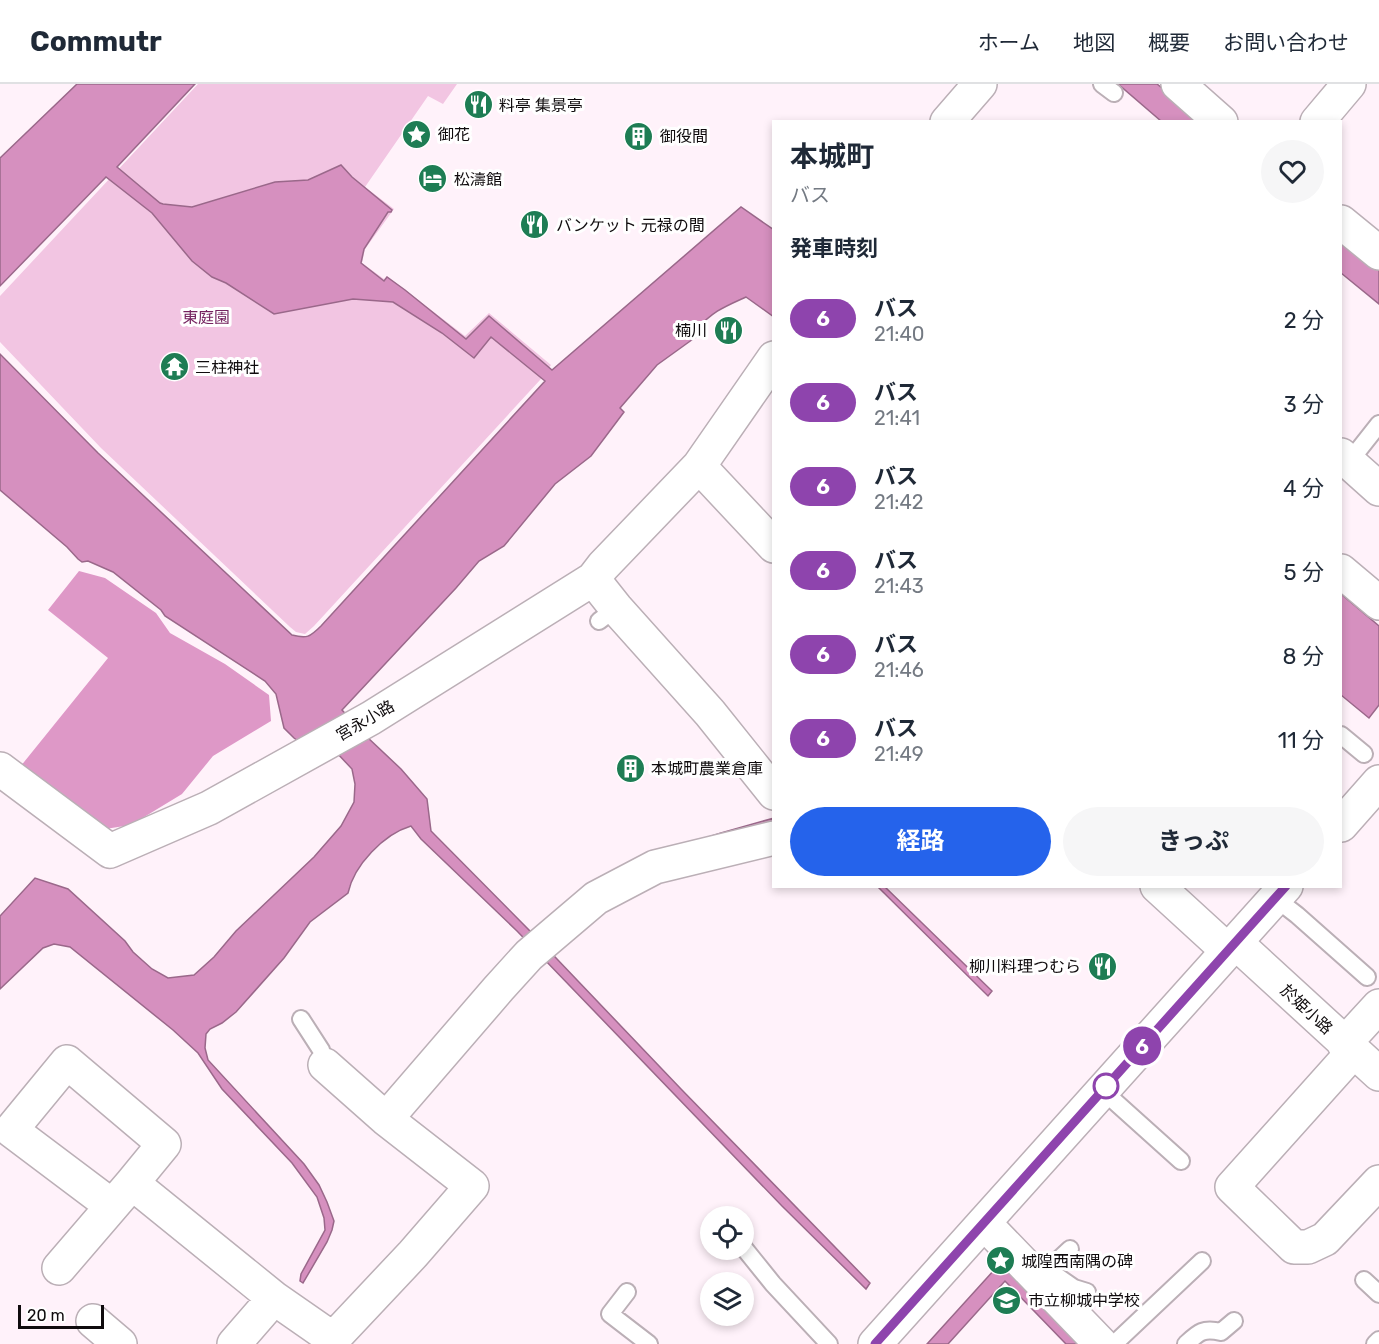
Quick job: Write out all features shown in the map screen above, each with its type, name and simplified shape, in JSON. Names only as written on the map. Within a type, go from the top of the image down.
[{"type":"street","points":[[949,120],[980,84]]},
{"type":"street","points":[[1178,84],[1219,120]]},
{"type":"street","points":[[1319,120],[1349,84]]},
{"type":"street","points":[[1342,223],[1379,253]]},
{"type":"street","name":"宮永小路","points":[[0,769],[110,851],[209,808],[371,718],[593,579],[699,466],[772,361]]},
{"type":"street","points":[[1345,459],[1379,489]]},
{"type":"street","points":[[699,466],[772,544]]},
{"type":"street","points":[[1342,571],[1379,603]]},
{"type":"street","points":[[593,579],[608,615],[710,713],[772,790]]},
{"type":"street","points":[[1342,824],[1379,782]]},
{"type":"street","points":[[386,1119],[529,955],[596,898],[655,867],[772,838]]},
{"type":"street","name":"於姫小路","points":[[1160,888],[1232,946],[1379,1074]]},
{"type":"street","points":[[875,1344],[1280,892]]},
{"type":"street","points":[[1373,992],[1349,1048],[1232,1186],[1294,1247],[1308,1247],[1325,1239],[1374,1197]]},
{"type":"street","points":[[59,1268],[122,1195],[335,1342],[472,1186],[386,1119],[325,1065]]},
{"type":"street","points":[[984,1223],[1043,1274],[1101,1344]]},
{"type":"street","points":[[234,1344],[274,1298]]},
{"type":"street","points":[[93,1321],[120,1344]]},
{"type":"lane","points":[[1345,459],[1379,424]]},
{"type":"lane","points":[[1342,736],[1364,754]]},
{"type":"lane","points":[[1280,892],[1297,915],[1373,992]]},
{"type":"lane","points":[[301,1019],[321,1050],[325,1065]]},
{"type":"lane","points":[[1102,1090],[1181,1161]]},
{"type":"lane","points":[[1070,1249],[1043,1274],[1087,1292]]},
{"type":"lane","points":[[754,1260],[773,1284],[830,1344]]},
{"type":"lane","points":[[1114,1344],[1202,1261]]},
{"type":"lane","points":[[1364,1280],[1379,1294]]},
{"type":"lane","points":[[627,1292],[610,1314],[649,1344]]},
{"type":"lane","points":[[1186,1344],[1200,1331],[1221,1332],[1234,1321]]},
{"type":"lane","points":[[1375,1344],[1379,1340]]},
{"type":"green space","name":"東庭園","points":[[198,84],[457,84],[443,104],[428,96],[365,187],[394,209],[365,249],[362,263],[384,279],[387,276],[465,336],[489,313],[551,365],[540,380],[305,634],[296,632],[290,627],[101,448],[0,342],[0,296]]},
{"type":"shaded area","points":[[77,84],[195,84],[117,167],[160,203],[192,207],[275,182],[308,180],[341,165],[392,210],[388,212],[364,249],[361,263],[384,281],[387,277],[405,290],[466,339],[489,316],[552,370],[741,207],[772,229],[772,316],[746,297],[708,318],[696,330],[700,334],[657,365],[620,408],[624,412],[591,456],[555,484],[504,546],[479,561],[342,710],[401,769],[427,799],[431,831],[532,933],[665,851],[772,819],[772,825],[536,937],[870,1283],[866,1289],[782,1206],[517,931],[421,839],[411,826],[391,836],[372,852],[351,882],[348,893],[310,922],[284,958],[236,1012],[206,1034],[205,1048],[208,1060],[304,1164],[319,1185],[327,1202],[334,1221],[332,1230],[303,1283],[300,1281],[301,1274],[325,1230],[324,1218],[317,1197],[292,1163],[222,1089],[198,1053],[70,947],[54,944],[43,948],[0,989],[0,916],[35,878],[68,889],[152,969],[168,978],[194,975],[214,957],[236,931],[314,857],[341,826],[354,802],[355,784],[352,769],[320,735],[304,745],[284,728],[276,694],[265,681],[165,616],[161,610],[113,572],[88,561],[82,562],[0,490],[0,354],[98,453],[292,635],[301,637],[311,635],[321,626],[545,381],[491,337],[474,358],[442,333],[393,302],[353,299],[274,314],[226,283],[212,277],[192,261],[152,213],[106,177],[0,286],[0,158]]},
{"type":"shaded area","points":[[1118,84],[1157,84],[1201,120],[1160,120]]},
{"type":"shaded area","points":[[1342,238],[1379,268],[1379,304],[1342,274]]},
{"type":"shaded area","points":[[79,571],[105,578],[156,613],[170,633],[225,664],[269,695],[271,721],[213,756],[182,794],[131,825],[105,829],[20,767],[108,658],[48,610]]},
{"type":"shaded area","points":[[1342,595],[1379,626],[1379,705],[1369,718],[1342,696]]},
{"type":"shaded area","points":[[879,888],[886,888],[992,991],[988,996]]},
{"type":"shaded area","points":[[1005,1258],[1089,1344],[1066,1344],[1005,1281],[948,1344],[927,1344]]},
{"type":"bus line","name":"6","points":[[875,1344],[1284,888]]},
{"type":"place","name":"料亭 集景亭","points":[[478,105]]},
{"type":"place","name":"御花","points":[[417,134]]},
{"type":"place","name":"御役間","points":[[639,136]]},
{"type":"place","name":"松濤館","points":[[433,179]]},
{"type":"place","name":"バンケット 元禄の間","points":[[535,225]]},
{"type":"place","name":"楠川","points":[[728,330]]},
{"type":"place","name":"三柱神社","points":[[174,367]]},
{"type":"place","name":"本城町農業倉庫","points":[[630,768]]},
{"type":"place","name":"柳川料理つむら","points":[[1102,966]]},
{"type":"place","name":"城隍西南隅の碑","points":[[1000,1261]]},
{"type":"place","name":"市立柳城中学校","points":[[1007,1300]]}]
